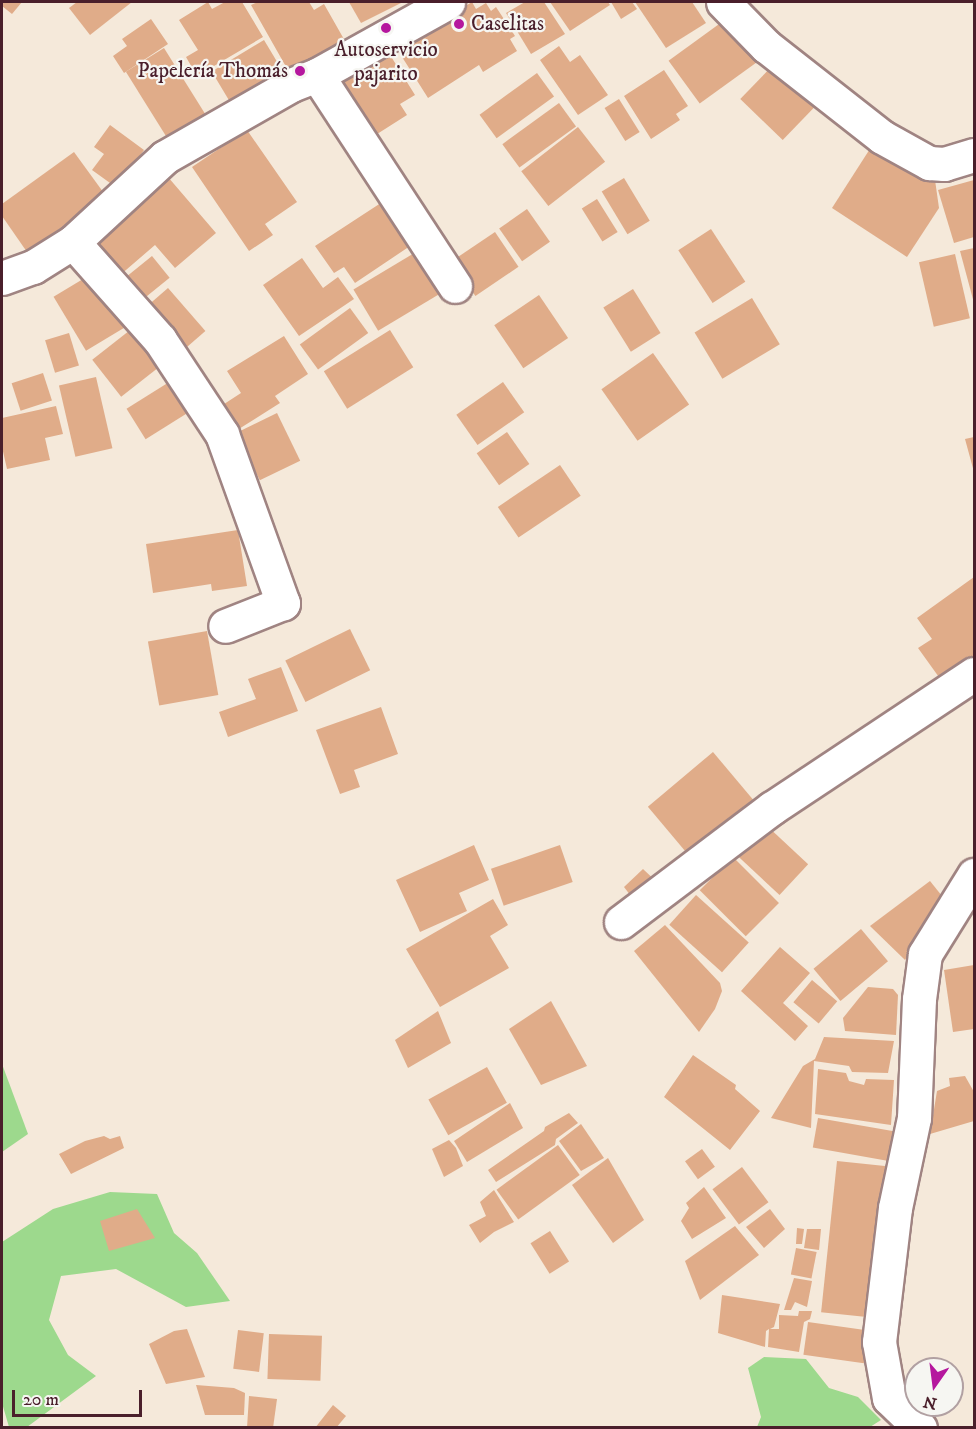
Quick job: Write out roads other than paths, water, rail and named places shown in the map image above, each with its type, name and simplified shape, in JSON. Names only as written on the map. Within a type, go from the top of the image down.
[{"type":"street","points":[[2,278],[33,267],[73,242],[165,157],[291,85],[317,75],[448,2]]},
{"type":"street","points":[[723,2],[766,46],[882,137],[929,163],[944,164],[975,155]]},
{"type":"street","points":[[317,75],[455,286]]},
{"type":"street","points":[[73,242],[160,340],[222,434],[283,603],[225,627]]},
{"type":"street","points":[[621,922],[772,808],[975,674]]},
{"type":"street","points":[[920,1428],[889,1398],[879,1342],[895,1208],[914,1118],[919,999],[925,954],[975,875]]},
{"type":"place","name":"Caselitas","points":[[459,24]]},
{"type":"place","name":"Autoservicio pajarito","points":[[386,28]]},
{"type":"place","name":"Papelería Thomás","points":[[300,71]]}]
